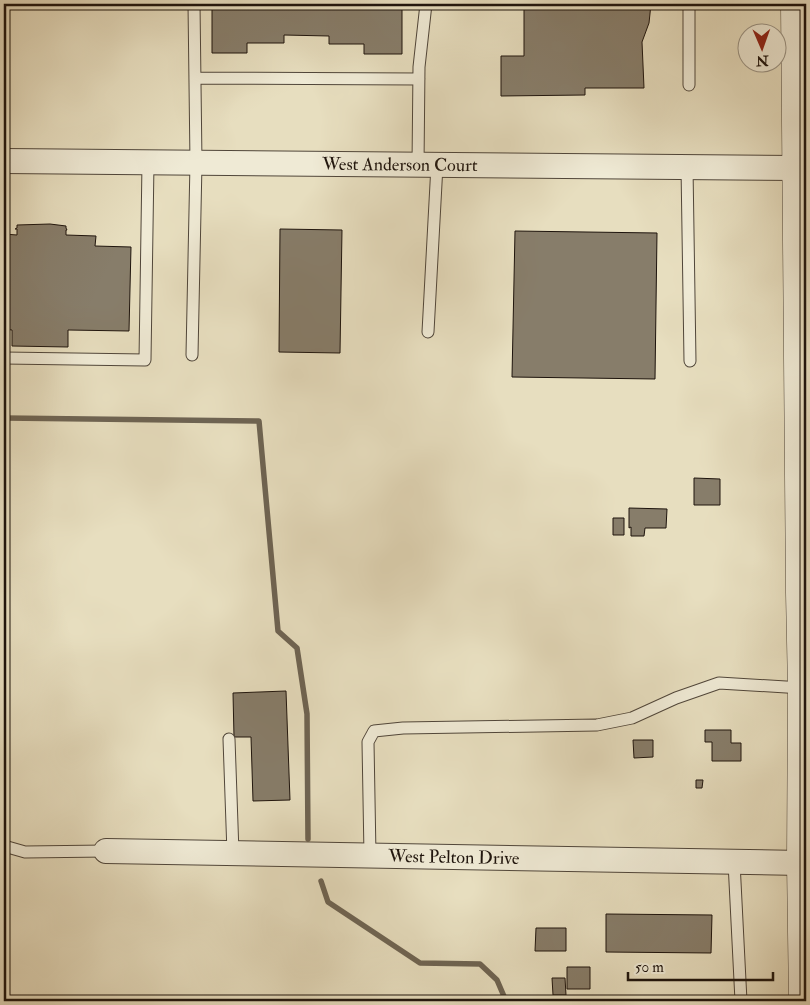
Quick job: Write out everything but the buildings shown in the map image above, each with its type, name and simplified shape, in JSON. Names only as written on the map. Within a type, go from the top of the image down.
[{"type":"street","points":[[795,4],[797,168],[802,199],[803,542],[801,863],[804,995]]},
{"type":"street","name":"West Anderson Court","points":[[4,161],[797,168]]},
{"type":"street","name":"West Pelton Drive","points":[[106,851],[801,863]]},
{"type":"lane","points":[[192,355],[196,163],[194,4]]},
{"type":"lane","points":[[426,4],[419,79],[428,165],[428,332]]},
{"type":"lane","points":[[689,4],[690,85]]},
{"type":"lane","points":[[195,78],[419,79]]},
{"type":"lane","points":[[4,358],[145,360],[148,163]]},
{"type":"lane","points":[[687,167],[690,361]]},
{"type":"lane","points":[[370,855],[368,742],[374,731],[404,728],[597,725],[632,718],[676,698],[719,683],[802,688]]},
{"type":"lane","points":[[229,739],[232,853]]},
{"type":"lane","points":[[4,846],[25,852],[106,851]]},
{"type":"lane","points":[[734,862],[740,1001]]},
{"type":"waterway","points":[[4,418],[259,421],[278,631],[297,648],[307,714],[308,839]]},
{"type":"waterway","points":[[321,881],[328,902],[420,963],[480,964],[497,980],[506,1001]]}]
